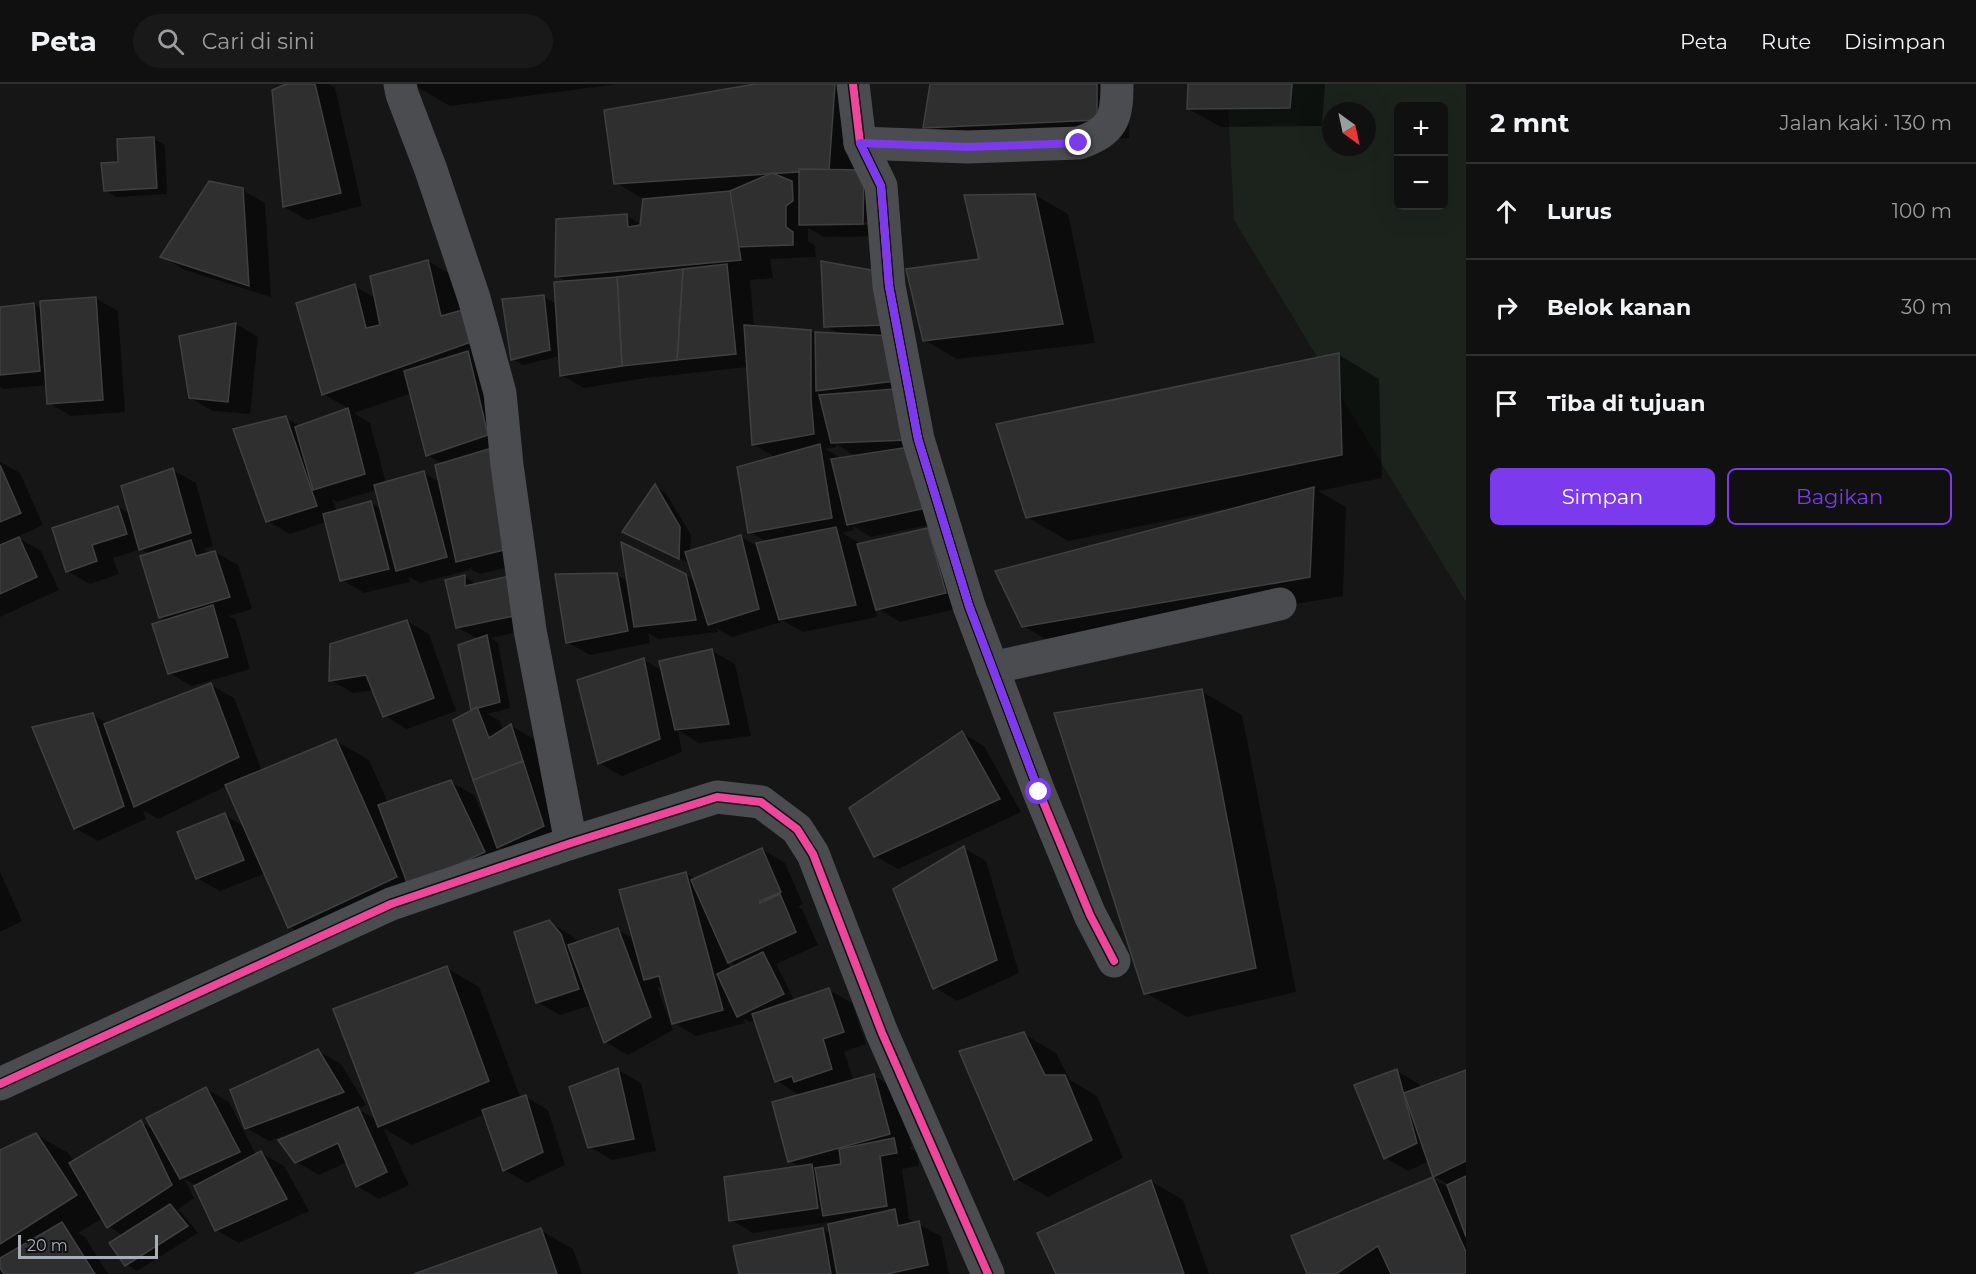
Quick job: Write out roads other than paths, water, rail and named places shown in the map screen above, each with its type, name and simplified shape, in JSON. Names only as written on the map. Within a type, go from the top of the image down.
[{"type":"street","points":[[400,84],[474,298],[500,393],[507,465],[530,630],[571,843]]},
{"type":"street","points":[[853,84],[860,143],[881,186],[889,286],[918,439],[969,606],[992,668],[1090,915],[1114,961]]},
{"type":"street","points":[[860,143],[967,147],[1079,143],[1094,137],[1112,122],[1117,108],[1117,84]]},
{"type":"street","points":[[992,668],[1280,604]]},
{"type":"street","points":[[0,1084],[391,904],[571,843],[717,797],[761,802],[797,829],[813,854],[882,1033],[988,1274]]}]
